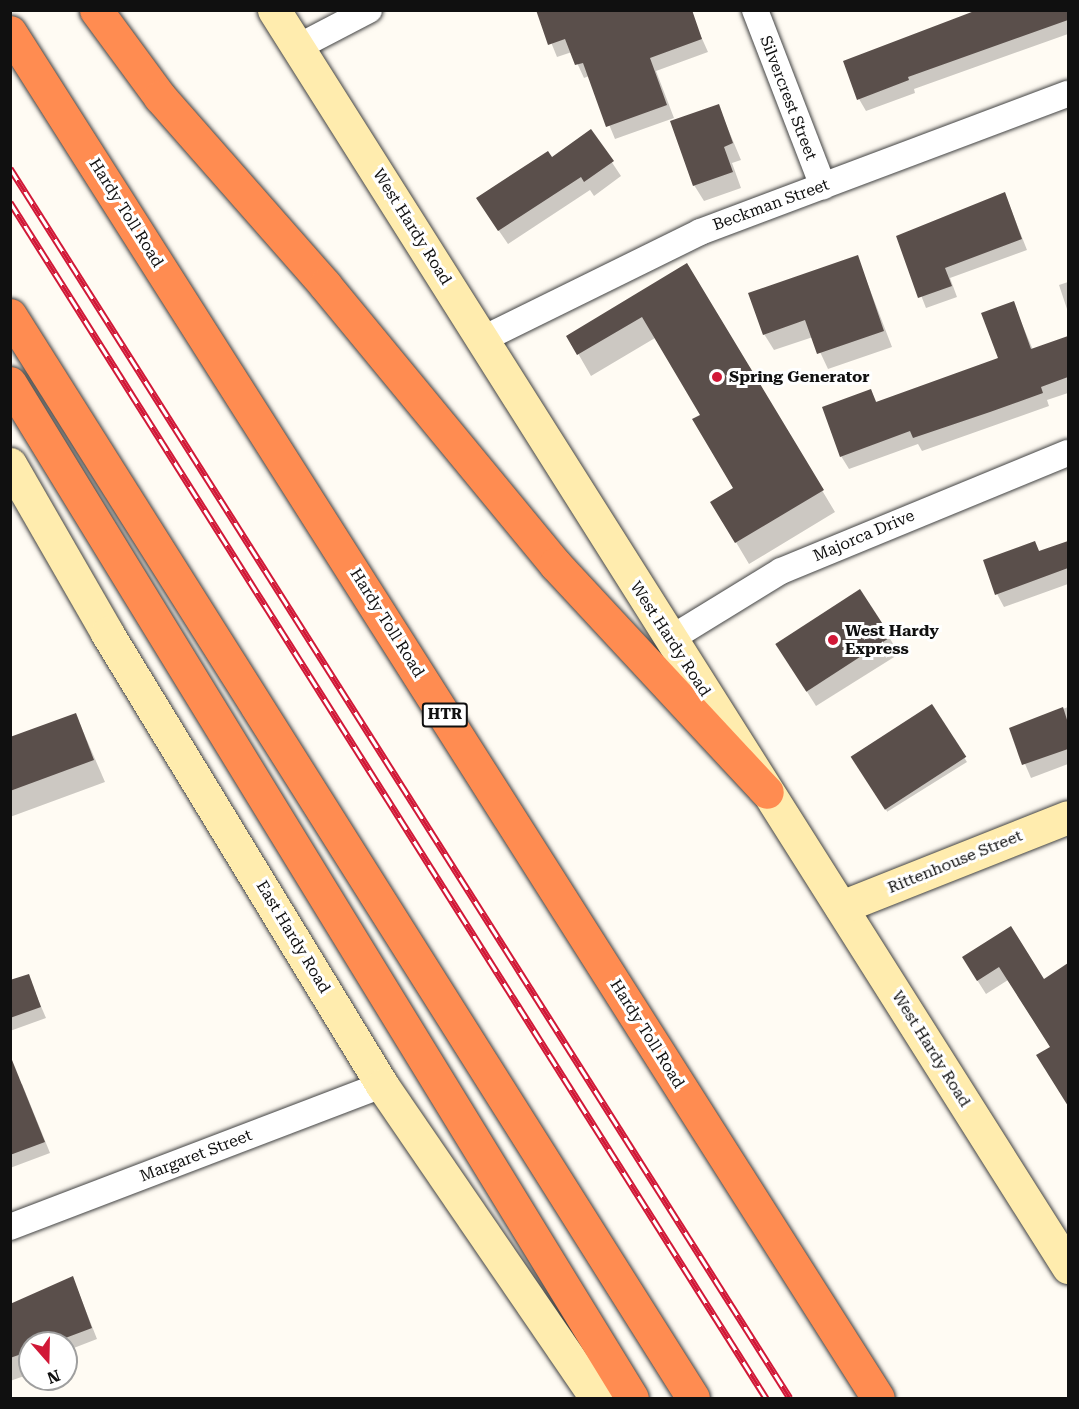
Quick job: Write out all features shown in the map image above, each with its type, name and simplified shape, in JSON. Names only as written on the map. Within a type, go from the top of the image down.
[{"type":"highway","points":[[96,10],[160,97],[325,285],[555,564],[767,792]]},
{"type":"highway","name":"Hardy Toll Road","points":[[10,32],[878,1398]]},
{"type":"highway","points":[[10,315],[693,1398]]},
{"type":"highway","points":[[10,383],[632,1398]]},
{"type":"main road","name":"West Hardy Road","points":[[274,10],[767,792],[841,907],[1060,1233],[1068,1267]]},
{"type":"main road","name":"East Hardy Road","points":[[10,464],[107,633],[382,1085],[596,1398]]},
{"type":"main road","name":"Rittenhouse Street","points":[[841,907],[1068,817]]},
{"type":"street","points":[[298,47],[369,10]]},
{"type":"street","name":"Silvercrest Street","points":[[755,10],[823,186]]},
{"type":"street","name":"Beckman Street","points":[[483,339],[641,258],[823,186],[1068,94]]},
{"type":"street","name":"Majorca Drive","points":[[670,639],[781,571],[1068,453]]},
{"type":"street","name":"Margaret Street","points":[[10,1227],[382,1085]]},
{"type":"building","points":[[536,10],[692,10],[702,39],[650,58],[667,105],[606,127],[583,63],[575,65],[565,39],[548,45]]},
{"type":"building","points":[[977,10],[1068,10],[1068,20],[908,77],[909,80],[857,100],[843,61]]},
{"type":"building","points":[[719,104],[733,143],[724,147],[733,172],[693,186],[670,121]]},
{"type":"building","points":[[591,129],[614,161],[584,182],[581,177],[498,231],[476,198],[548,151],[552,157]]},
{"type":"building","points":[[1005,192],[1022,239],[945,268],[952,286],[918,298],[896,236]]},
{"type":"building","points":[[858,255],[884,331],[817,354],[805,320],[763,335],[748,293]]},
{"type":"building","name":"Spring Generator","points":[[687,263],[824,490],[735,543],[710,502],[733,488],[692,419],[700,415],[642,317],[577,355],[566,336]]},
{"type":"building","points":[[1014,301],[1031,349],[1068,336],[1068,377],[1041,387],[1043,393],[990,412],[913,438],[910,431],[840,457],[822,407],[871,389],[876,402],[998,358],[981,313]]},
{"type":"building","points":[[1035,541],[1039,551],[1068,541],[1068,568],[995,595],[983,560]]},
{"type":"building","name":"West Hardy Express","points":[[860,589],[891,637],[806,692],[775,644]]},
{"type":"building","points":[[932,704],[966,757],[885,810],[851,757]]},
{"type":"building","points":[[1063,707],[1068,723],[1068,749],[1022,765],[1009,728]]},
{"type":"building","points":[[76,713],[94,760],[10,791],[10,737]]},
{"type":"building","points":[[1011,926],[1044,979],[1068,963],[1068,1106],[1036,1055],[1050,1047],[999,967],[977,981],[962,957]]},
{"type":"building","points":[[29,974],[41,1007],[10,1018],[10,980]]},
{"type":"building","points":[[10,1055],[45,1142],[10,1155]]},
{"type":"building","points":[[73,1276],[92,1328],[78,1333],[78,1331],[18,1331],[18,1355],[10,1358],[10,1304]]},
{"type":"railway","points":[[10,168],[790,1398]]},
{"type":"railway","points":[[10,202],[766,1398]]},
{"type":"place","name":"Spring Generator","points":[[717,377]]},
{"type":"place","name":"West Hardy Express","points":[[833,640]]}]
